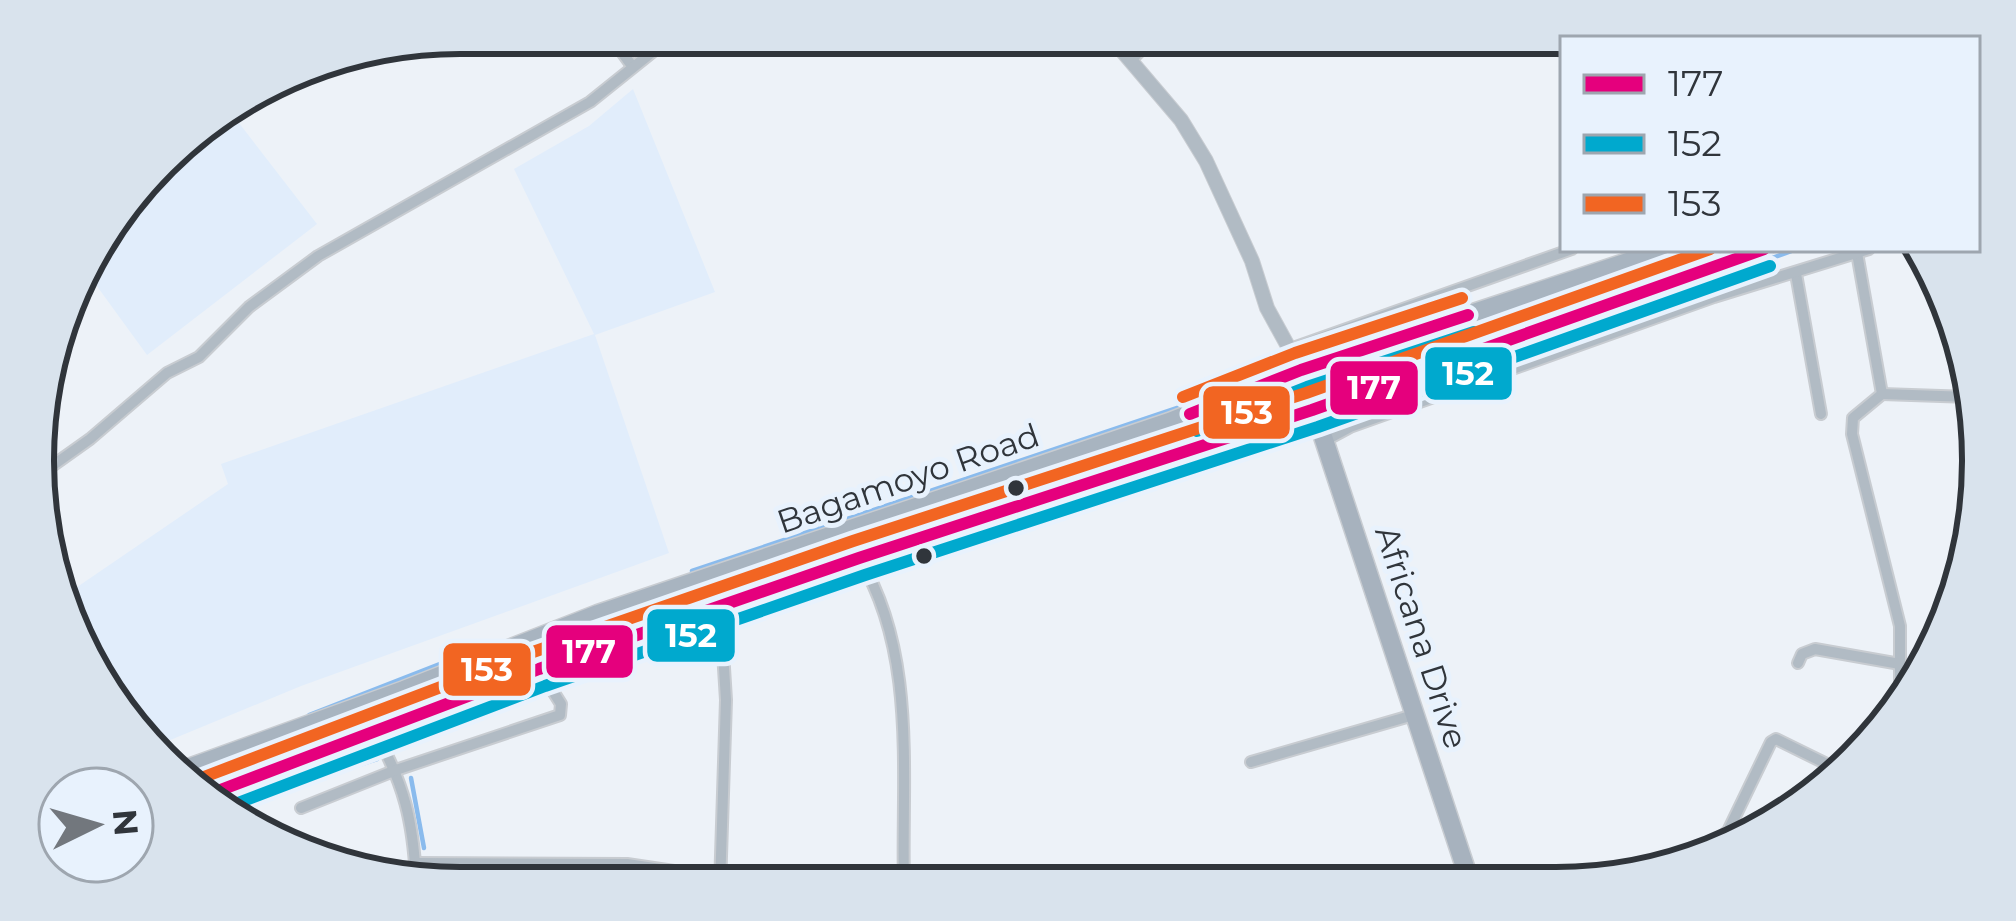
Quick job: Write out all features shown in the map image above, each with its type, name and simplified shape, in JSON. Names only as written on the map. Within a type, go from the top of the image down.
[{"type":"highway","name":"Bagamoyo Road","points":[[193,765],[598,614],[1169,422],[1301,370],[1658,252]]},
{"type":"highway","name":"Bagamoyo Road","points":[[222,789],[538,669],[1312,410],[1756,252]]},
{"type":"main road","name":"Africana Drive","points":[[1301,370],[1465,867]]},
{"type":"street","points":[[1126,54],[1181,120],[1206,161],[1287,350],[1295,355],[1301,370]]},
{"type":"street","points":[[1131,60],[1137,54]]},
{"type":"street","points":[[624,55],[632,66]]},
{"type":"street","points":[[54,464],[167,374],[199,357],[249,307],[318,256],[590,102],[647,55]]},
{"type":"street","points":[[1287,350],[1564,252]]},
{"type":"street","points":[[1324,441],[1350,427],[1714,297],[1860,252]]},
{"type":"street","points":[[1863,252],[1882,394]]},
{"type":"street","points":[[1796,274],[1821,413]]},
{"type":"street","points":[[1900,674],[1900,626],[1852,434],[1853,418],[1882,394],[1957,397]]},
{"type":"street","points":[[859,558],[880,598],[900,676],[904,867]]},
{"type":"street","points":[[1798,663],[1802,654],[1815,649],[1900,664]]},
{"type":"street","points":[[721,867],[723,652]]},
{"type":"street","points":[[301,808],[396,770],[560,715],[561,704],[538,669]]},
{"type":"street","points":[[1251,762],[1417,714]]},
{"type":"street","points":[[376,733],[396,770],[412,824],[416,862],[643,867]]},
{"type":"street","points":[[1729,827],[1776,739],[1825,763]]},
{"type":"shaded area","points":[[633,89],[715,292],[595,335],[669,553],[301,686],[167,741],[108,664],[76,588],[228,484],[221,464],[594,334],[514,169],[589,126]]},
{"type":"shaded area","points":[[238,121],[317,224],[147,355],[95,284],[138,213],[173,173]]},
{"type":"waterway","points":[[1630,310],[1789,252]]},
{"type":"waterway","points":[[1462,368],[1618,314]]},
{"type":"waterway","points":[[692,571],[1201,400]]},
{"type":"waterway","points":[[399,748],[748,617],[847,585]]},
{"type":"waterway","points":[[309,715],[455,658]]},
{"type":"waterway","points":[[243,803],[377,759]]},
{"type":"waterway","points":[[411,778],[424,848]]},
{"type":"transit line","name":"153","points":[[205,776],[533,652],[1306,393],[1702,252]]},
{"type":"transit line","name":"177","points":[[222,789],[539,669],[1312,410],[1756,252]]},
{"type":"transit line","name":"152","points":[[241,802],[545,686],[1318,427],[1770,266]]},
{"type":"transit line","name":"153","points":[[1183,397],[1295,353],[1462,298]]},
{"type":"transit line","name":"177","points":[[1190,414],[1301,370],[1468,315]]},
{"type":"transit line","name":"152","points":[[1197,431],[1307,387],[1474,332]]}]
